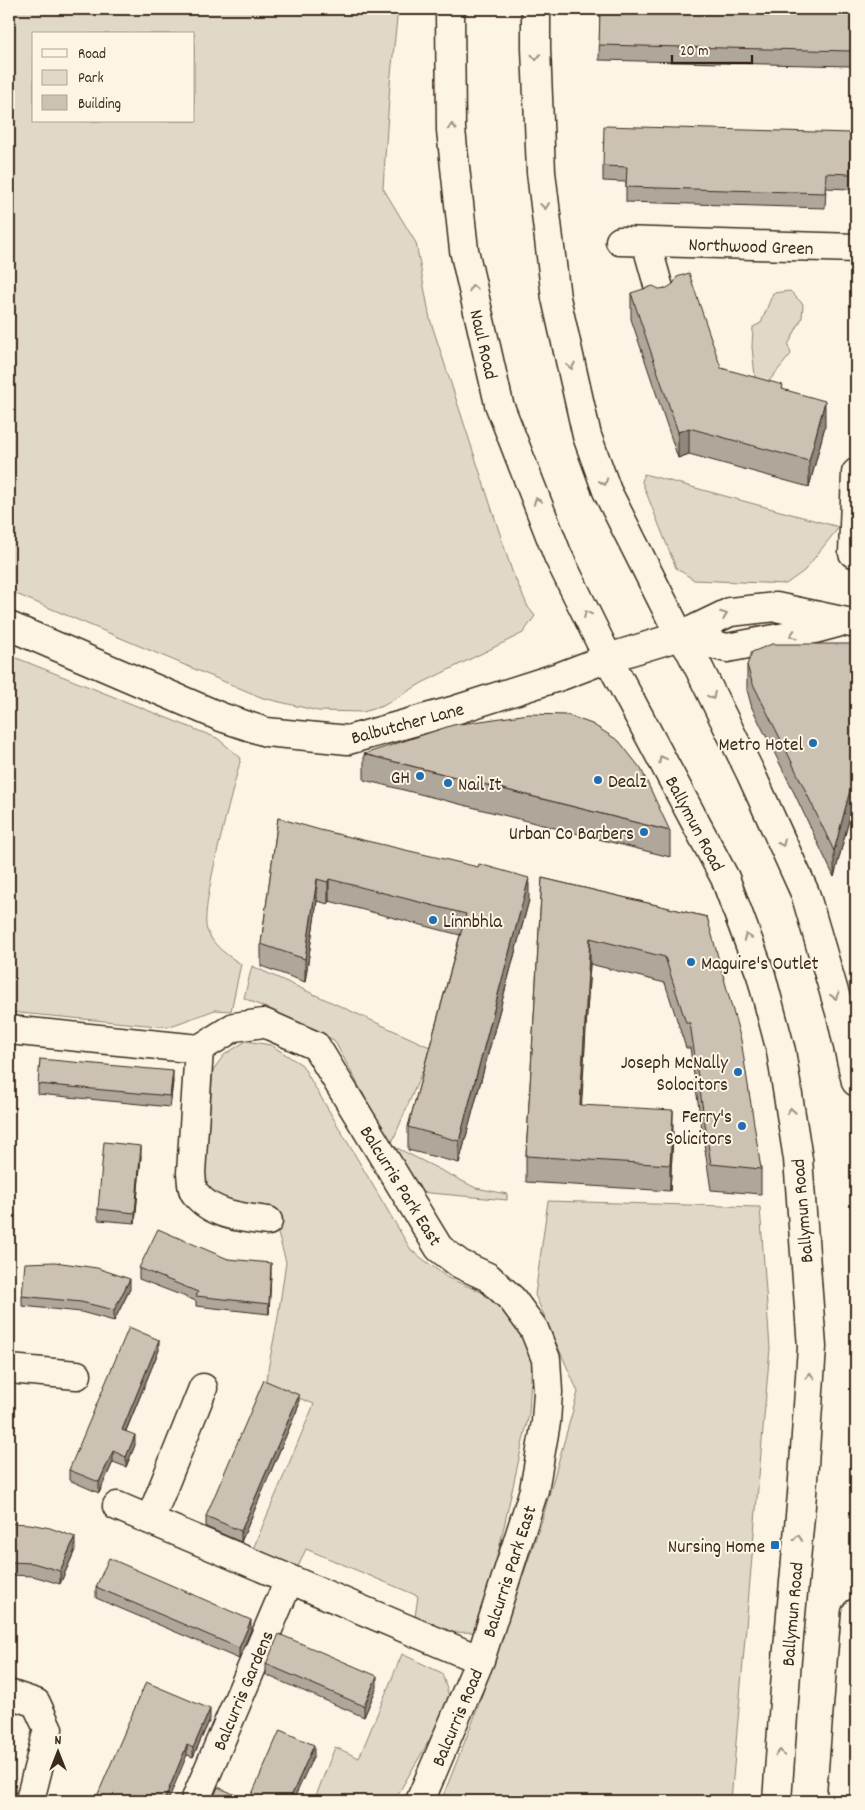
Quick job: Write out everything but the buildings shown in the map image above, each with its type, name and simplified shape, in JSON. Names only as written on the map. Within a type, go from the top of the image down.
[{"type":"main road","name":"Naul Road","points":[[450,9],[451,130],[464,250],[500,404],[558,556],[608,658]]},
{"type":"main road","points":[[536,9],[541,172],[556,298],[587,436],[607,491],[680,636],[691,652],[751,774],[805,893],[842,1019],[856,1082]]},
{"type":"main road","name":"Northwood Green","points":[[662,299],[633,242],[856,248]]},
{"type":"main road","points":[[853,553],[856,473]]},
{"type":"main road","points":[[680,636],[727,648],[848,623]]},
{"type":"main road","name":"Balbutcher Lane","points":[[9,626],[221,717],[266,732],[348,740],[452,712],[561,676],[608,658],[680,636]]},
{"type":"main road","name":"Ballymun Road","points":[[608,658],[725,878],[761,975],[781,1051],[798,1159],[812,1347],[777,1801]]},
{"type":"main road","name":"Balcurris Park East","points":[[199,1049],[234,1028],[264,1022],[316,1046],[439,1248],[460,1264],[488,1277],[512,1299],[534,1329],[546,1359],[548,1392],[546,1422],[534,1490],[480,1660]]},
{"type":"main road","points":[[9,1030],[199,1049],[191,1173],[193,1192],[206,1204],[233,1216],[268,1222]]},
{"type":"main road","points":[[9,1370],[77,1375]]},
{"type":"main road","points":[[150,1520],[204,1388]]},
{"type":"main road","points":[[117,1506],[480,1660]]},
{"type":"main road","name":"Balcurris Gardens","points":[[195,1801],[289,1580]]},
{"type":"main road","points":[[841,1801],[856,1613]]},
{"type":"main road","name":"Balcurris Road","points":[[420,1801],[480,1660]]},
{"type":"main road","points":[[9,1694],[36,1703],[48,1729],[32,1796]]},
{"type":"green space","points":[[9,9],[398,9],[390,84],[383,188],[416,243],[430,319],[512,571],[528,607],[535,616],[523,633],[422,683],[383,706],[363,712],[318,711],[263,698],[9,591]]},
{"type":"green space","points":[[790,291],[803,304],[802,318],[788,345],[791,354],[769,381],[760,383],[755,377],[752,347],[753,327],[761,323],[773,293]]},
{"type":"green space","points":[[644,474],[839,527],[804,571],[786,584],[694,580],[676,568],[642,482]]},
{"type":"green space","points":[[9,655],[217,738],[241,758],[212,874],[206,918],[207,930],[213,941],[226,954],[241,964],[231,1011],[215,1010],[168,1027],[9,1012]]},
{"type":"green space","points":[[252,966],[432,1048],[391,1145],[334,1040],[244,998]]},
{"type":"green space","points":[[246,1041],[271,1045],[302,1065],[411,1250],[448,1278],[501,1300],[532,1357],[529,1414],[483,1621],[473,1632],[449,1632],[427,1626],[415,1617],[418,1596],[306,1549],[294,1576],[250,1556],[314,1404],[265,1385],[286,1262],[275,1223],[210,1197],[204,1181],[213,1070],[224,1055]]},
{"type":"green space","points":[[391,1145],[476,1188],[507,1194],[507,1200],[419,1192]]},
{"type":"green space","points":[[548,1201],[760,1207],[770,1348],[731,1801],[441,1801],[473,1721],[542,1520],[578,1392],[535,1295]]},
{"type":"green space","points":[[402,1654],[442,1673],[451,1703],[394,1801],[314,1801],[335,1747],[359,1758]]},
{"type":"place","name":"Metro Hotel","points":[[813,743]]},
{"type":"place","name":"GH","points":[[420,776]]},
{"type":"place","name":"Dealz","points":[[598,780]]},
{"type":"place","name":"Nail It","points":[[448,783]]},
{"type":"place","name":"Urban Co Barbers","points":[[644,832]]},
{"type":"place","name":"Linnbhla","points":[[433,920]]},
{"type":"place","name":"Maguire's Outlet","points":[[691,962]]},
{"type":"place","name":"Joseph McNally Solocitors","points":[[738,1072]]},
{"type":"place","name":"Ferry's Solicitors","points":[[742,1126]]},
{"type":"place","name":"Nursing Home","points":[[775,1545]]}]
